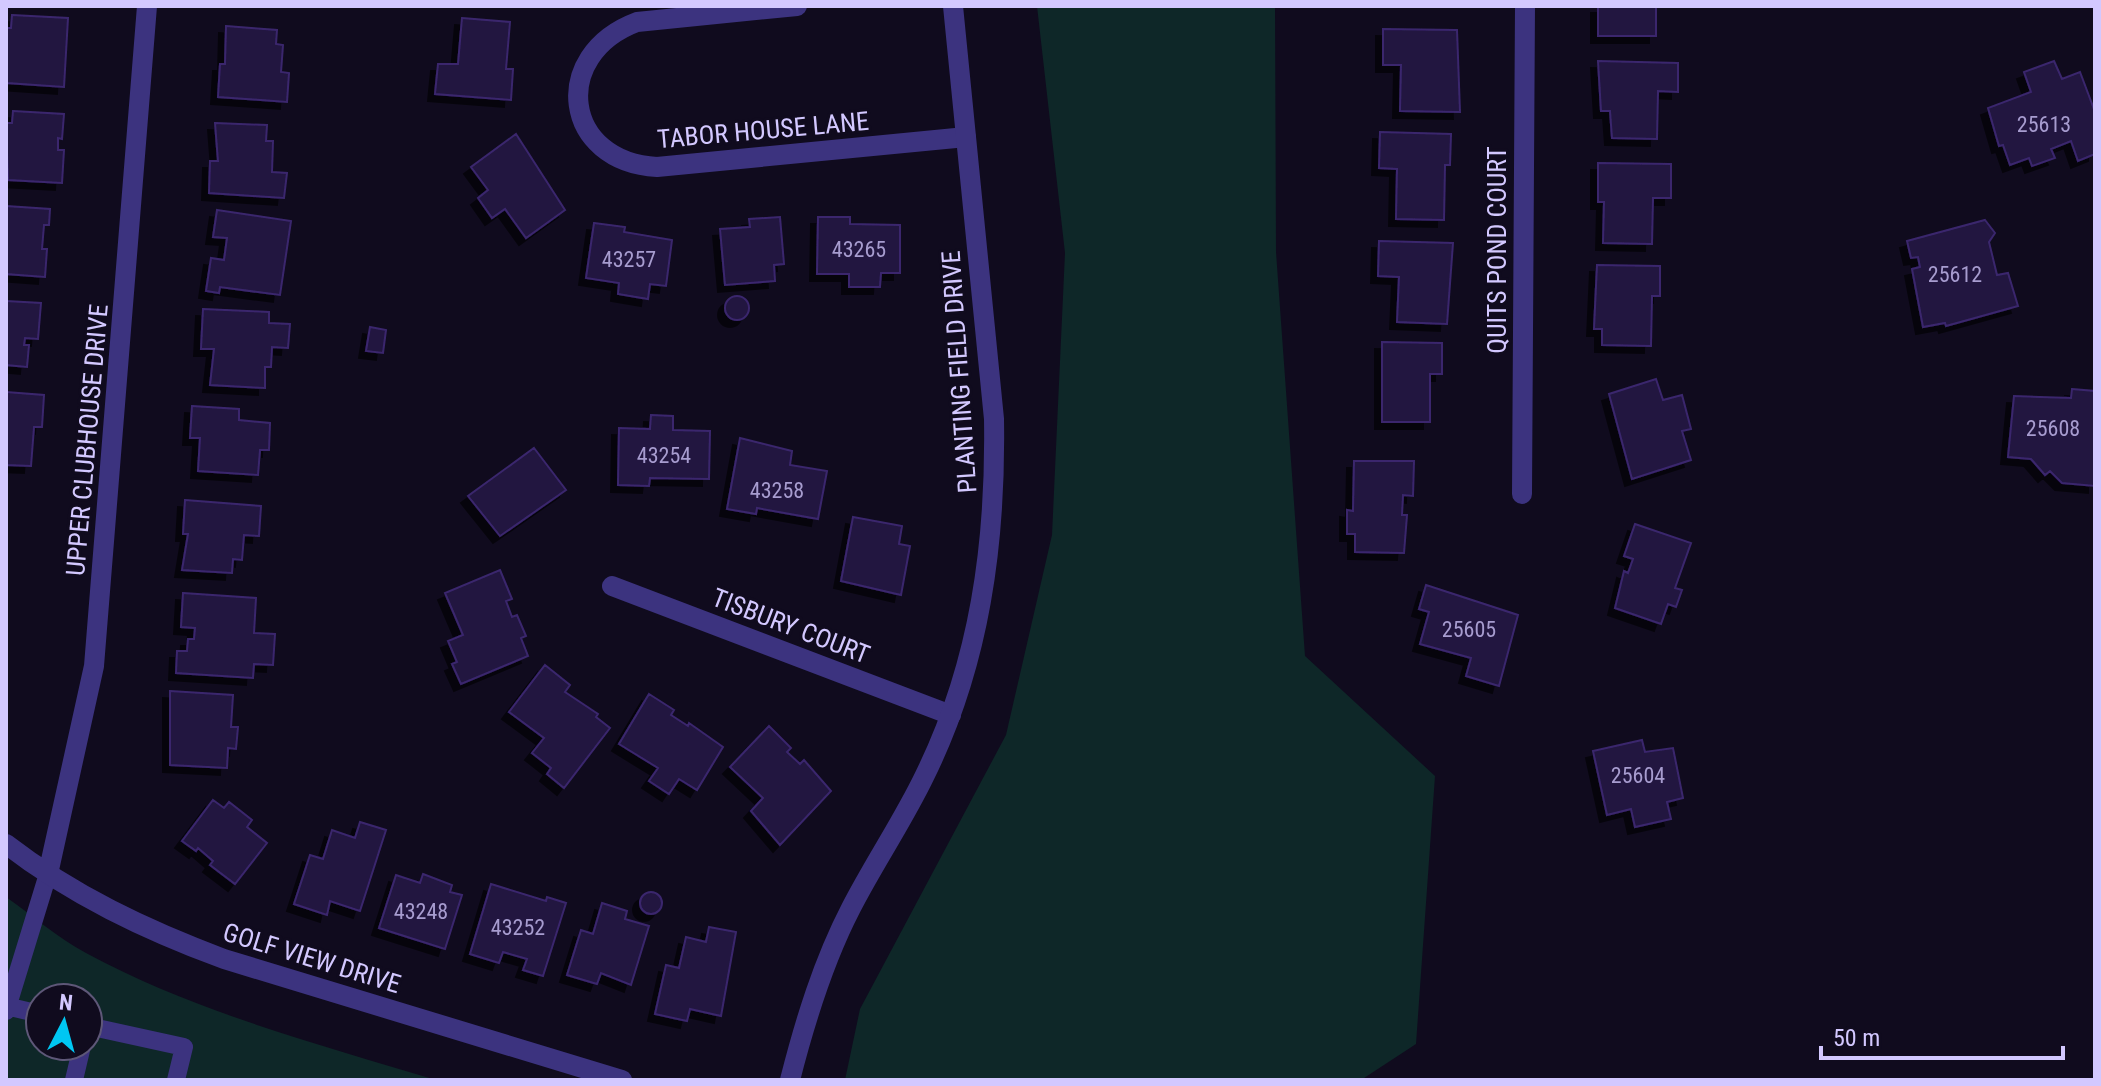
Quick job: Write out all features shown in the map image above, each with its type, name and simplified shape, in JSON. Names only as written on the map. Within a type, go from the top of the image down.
[{"type":"street","name":"UPPER CLUBHOUSE DRIVE","points":[[48,874],[94,666],[147,6]]},
{"type":"street","name":"TABOR HOUSE LANE","points":[[797,6],[637,22],[616,30],[592,52],[579,82],[579,104],[585,125],[597,143],[614,158],[635,166],[657,167],[966,137]]},
{"type":"street","name":"PLANTING FIELD DRIVE","points":[[790,1080],[824,969],[850,909],[926,774],[951,715],[979,617],[990,552],[995,486],[994,419],[953,6]]},
{"type":"street","name":"QUITS POND COURT","points":[[1522,494],[1525,6]]},
{"type":"street","name":"TISBURY COURT","points":[[612,586],[951,715]]},
{"type":"street","name":"GOLF VIEW DRIVE","points":[[6,844],[89,900],[165,937],[224,959],[622,1080]]},
{"type":"lane","points":[[6,1008],[48,874]]},
{"type":"lane","points":[[104,1030],[184,1047],[176,1080]]},
{"type":"green space","points":[[1037,6],[1275,6],[1276,252],[1305,656],[1435,776],[1416,1044],[1361,1080],[845,1080],[860,1009],[1006,735],[1052,535],[1065,253]]},
{"type":"green space","points":[[6,897],[76,947],[170,993],[302,1040],[436,1080],[6,1080]]},
{"type":"building","points":[[1598,6],[1656,6],[1656,36],[1598,36]]},
{"type":"building","points":[[12,15],[68,18],[64,87],[7,83],[6,28],[11,28]]},
{"type":"building","points":[[462,18],[510,22],[506,69],[513,69],[511,100],[435,94],[438,64],[458,64]]},
{"type":"building","points":[[226,26],[277,30],[276,44],[283,45],[281,72],[289,73],[287,102],[218,97],[220,64],[225,64]]},
{"type":"building","points":[[1383,29],[1457,30],[1460,112],[1400,111],[1401,65],[1383,65]]},
{"type":"building","points":[[1598,61],[1678,63],[1678,92],[1658,91],[1657,139],[1612,138],[1610,111],[1601,111]]},
{"type":"building","points":[[2054,61],[2062,79],[2080,72],[2095,112],[2095,154],[2078,161],[2071,141],[2051,149],[2055,158],[2032,166],[2029,158],[2010,165],[2003,145],[1999,146],[1988,108],[2031,92],[2024,72]]},
{"type":"building","points":[[13,111],[64,114],[62,139],[58,138],[58,150],[64,150],[62,183],[8,180],[6,123],[12,123]]},
{"type":"building","points":[[215,123],[267,125],[266,141],[273,141],[272,172],[287,173],[284,198],[209,193],[210,161],[218,161]]},
{"type":"building","points":[[1380,132],[1451,134],[1450,165],[1445,165],[1444,220],[1396,219],[1397,169],[1379,168]]},
{"type":"building","points":[[516,134],[565,210],[526,238],[505,209],[492,218],[478,198],[488,190],[471,167]]},
{"type":"building","points":[[1598,163],[1671,164],[1671,198],[1653,198],[1652,244],[1603,243],[1604,202],[1598,202]]},
{"type":"building","points":[[6,206],[50,209],[49,225],[44,225],[42,249],[47,249],[45,277],[6,274]]},
{"type":"building","points":[[217,210],[291,221],[280,295],[220,287],[219,293],[206,291],[211,258],[224,260],[227,238],[213,237]]},
{"type":"building","points":[[780,217],[784,264],[774,265],[775,281],[725,285],[720,229],[750,227],[749,219]]},
{"type":"building","points":[[818,217],[850,217],[850,224],[900,225],[900,273],[881,273],[880,287],[849,287],[849,274],[817,274]]},
{"type":"building","points":[[1985,220],[1995,233],[1989,242],[1997,275],[2008,273],[2018,306],[1946,326],[1945,323],[1923,327],[1912,269],[1920,267],[1918,257],[1911,258],[1907,241]]},
{"type":"building","points":[[594,223],[625,227],[624,232],[672,240],[666,286],[650,284],[648,299],[618,294],[619,283],[586,278]]},
{"type":"building","points":[[1379,241],[1453,243],[1447,324],[1397,322],[1399,277],[1378,276]]},
{"type":"building","points":[[1597,265],[1660,266],[1660,296],[1652,296],[1651,346],[1602,345],[1602,329],[1594,329]]},
{"type":"building","points":[[737,296],[748,303],[749,308],[742,319],[737,320],[726,313],[725,308],[732,297]]},
{"type":"building","points":[[6,301],[41,303],[38,339],[25,338],[24,345],[29,345],[27,367],[6,365]]},
{"type":"building","points":[[203,309],[269,312],[269,323],[290,324],[288,348],[272,347],[271,367],[265,367],[265,388],[210,385],[214,349],[201,349]]},
{"type":"building","points":[[370,327],[386,330],[383,353],[366,351]]},
{"type":"building","points":[[1382,342],[1442,343],[1442,374],[1430,374],[1430,422],[1382,422]]},
{"type":"building","points":[[1656,379],[1663,400],[1682,395],[1691,429],[1682,431],[1691,460],[1632,479],[1609,394]]},
{"type":"building","points":[[2072,389],[2095,391],[2095,486],[2062,483],[2050,471],[2045,475],[2031,459],[2008,457],[2014,396],[2071,398]]},
{"type":"building","points":[[6,392],[44,395],[42,427],[34,427],[31,466],[6,465]]},
{"type":"building","points":[[192,406],[239,409],[239,420],[270,423],[269,450],[260,450],[258,475],[198,471],[200,438],[190,438]]},
{"type":"building","points":[[651,415],[673,416],[673,430],[710,431],[709,479],[650,478],[649,486],[618,485],[619,428],[650,429]]},
{"type":"building","points":[[740,438],[792,451],[790,465],[827,471],[818,519],[757,508],[756,514],[727,509]]},
{"type":"building","points":[[534,448],[566,490],[500,536],[468,496]]},
{"type":"building","points":[[1354,461],[1414,461],[1413,496],[1403,495],[1402,515],[1407,515],[1404,553],[1355,552],[1355,534],[1347,534],[1347,510],[1353,511]]},
{"type":"building","points":[[185,500],[261,506],[259,536],[244,535],[242,560],[233,559],[232,573],[182,570],[188,534],[183,534]]},
{"type":"building","points":[[853,517],[902,526],[899,544],[910,546],[901,595],[841,581]]},
{"type":"building","points":[[1635,524],[1691,543],[1675,588],[1682,590],[1676,607],[1668,604],[1661,624],[1615,608],[1624,571],[1628,573],[1633,559],[1624,556]]},
{"type":"building","points":[[500,570],[512,599],[506,601],[512,617],[517,615],[526,636],[521,638],[528,656],[461,684],[452,664],[457,662],[448,641],[463,635],[445,593]]},
{"type":"building","points":[[1426,585],[1518,615],[1499,686],[1466,676],[1471,658],[1420,644],[1429,612],[1419,609]]},
{"type":"building","points":[[183,593],[256,598],[254,633],[275,634],[273,665],[254,664],[253,678],[176,673],[177,651],[187,651],[188,639],[194,639],[195,628],[181,627]]},
{"type":"building","points":[[545,665],[570,685],[565,692],[598,714],[596,717],[610,728],[564,788],[547,774],[551,768],[532,753],[544,738],[509,712]]},
{"type":"building","points":[[170,691],[233,695],[231,727],[238,727],[236,749],[228,748],[227,768],[170,765]]},
{"type":"building","points":[[649,694],[674,710],[671,715],[688,726],[689,723],[723,747],[697,790],[679,779],[669,794],[649,781],[658,768],[619,744]]},
{"type":"building","points":[[769,726],[791,748],[787,752],[800,764],[804,760],[831,791],[780,845],[751,811],[763,798],[730,767]]},
{"type":"building","points":[[1642,740],[1645,752],[1673,748],[1683,798],[1667,802],[1671,819],[1635,827],[1631,809],[1607,815],[1593,751]]},
{"type":"building","points":[[213,800],[224,808],[229,802],[252,820],[247,827],[267,843],[235,884],[210,865],[213,861],[198,848],[196,851],[182,841]]},
{"type":"building","points":[[360,822],[386,830],[360,911],[330,901],[327,915],[294,904],[310,855],[323,859],[332,830],[355,838]]},
{"type":"building","points":[[423,874],[452,885],[450,892],[462,895],[445,949],[379,928],[396,875],[420,883]]},
{"type":"building","points":[[491,884],[546,901],[547,897],[566,903],[543,976],[523,970],[527,959],[503,952],[499,963],[470,954]]},
{"type":"building","points":[[651,892],[659,895],[662,903],[659,911],[651,914],[643,911],[640,903],[643,895]]},
{"type":"building","points":[[602,903],[627,911],[625,919],[649,926],[631,985],[601,973],[597,984],[567,975],[581,930],[593,934]]},
{"type":"building","points":[[709,927],[736,932],[721,1016],[690,1009],[687,1021],[655,1014],[666,965],[679,968],[686,937],[706,942]]}]
